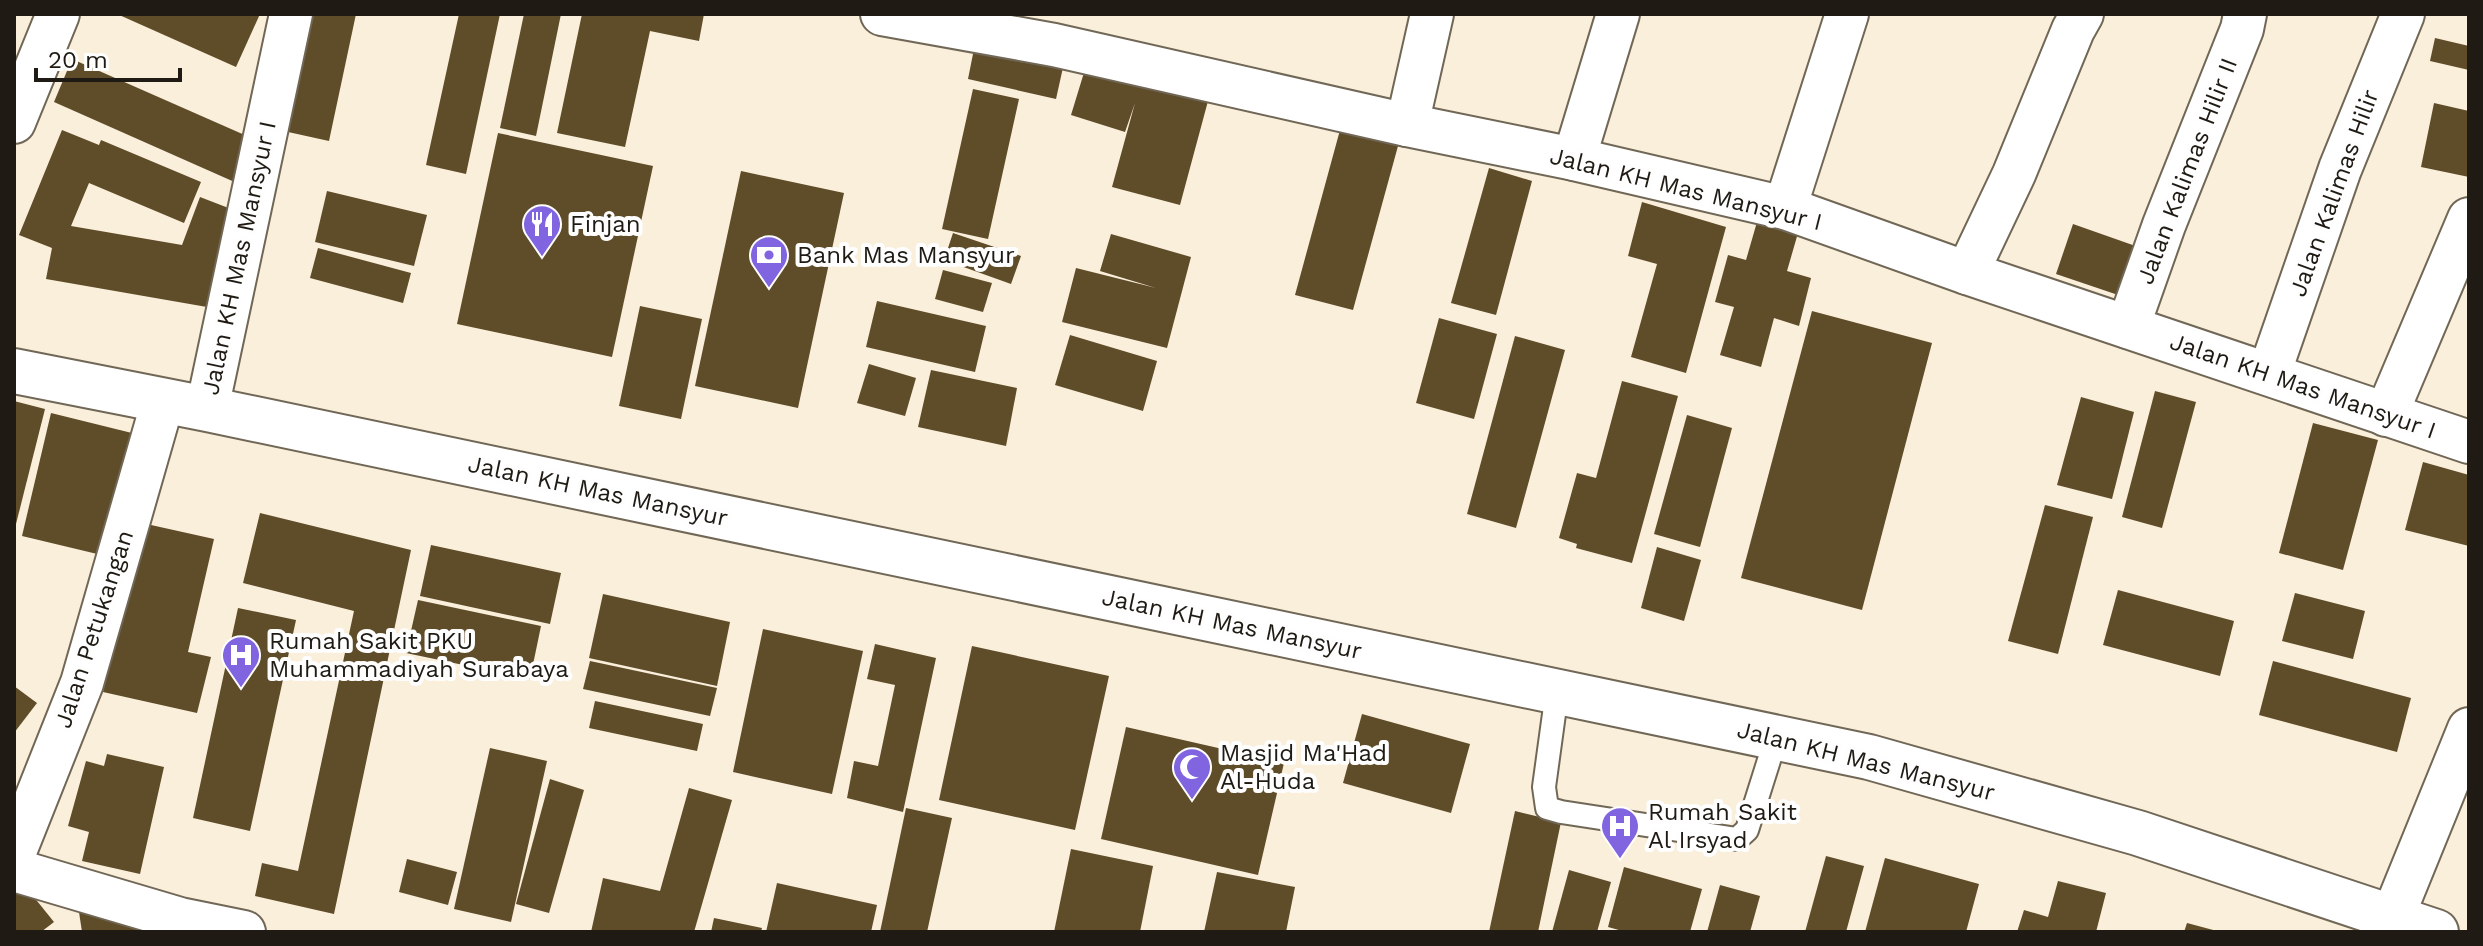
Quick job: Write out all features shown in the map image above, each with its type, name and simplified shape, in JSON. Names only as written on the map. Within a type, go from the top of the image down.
[{"type":"street","points":[[14,122],[58,14]]},
{"type":"street","name":"Jalan KH Mas Mansyur I","points":[[207,409],[291,14]]},
{"type":"street","name":"Jalan KH Mas Mansyur I","points":[[882,14],[1059,30],[1407,125],[1574,159],[1785,208],[1967,273],[2469,442]]},
{"type":"street","points":[[1407,125],[1432,14]]},
{"type":"street","points":[[1574,159],[1618,14]]},
{"type":"street","points":[[1785,208],[1847,14]]},
{"type":"street","points":[[1967,273],[2014,174],[2082,14]]},
{"type":"street","name":"Jalan Kalimas Hilir II","points":[[2128,327],[2164,225],[2242,29],[2245,14]]},
{"type":"street","name":"Jalan Kalimas Hilir","points":[[2269,374],[2340,169],[2403,14]]},
{"type":"street","points":[[2386,415],[2469,219]]},
{"type":"street","name":"Jalan KH Mas Mansyur","points":[[14,371],[1869,757],[2138,833],[2422,927]]},
{"type":"street","name":"Jalan Petukangan","points":[[14,854],[82,683],[163,401]]},
{"type":"street","points":[[2422,927],[2469,729]]},
{"type":"street","points":[[14,870],[180,919],[244,932]]},
{"type":"lane","points":[[1557,692],[1545,800],[1547,808],[1561,812],[1737,839],[1747,830],[1776,738]]},
{"type":"building","points":[[117,14],[260,14],[236,67]]},
{"type":"building","points":[[304,14],[356,14],[329,141],[279,130]]},
{"type":"building","points":[[459,14],[500,14],[466,174],[426,165]]},
{"type":"building","points":[[524,14],[561,14],[536,136],[500,128]]},
{"type":"building","points":[[582,14],[704,14],[699,41],[650,31],[625,147],[557,133]]},
{"type":"building","points":[[2435,38],[2469,46],[2469,70],[2430,61]]},
{"type":"building","points":[[975,44],[1064,63],[1056,99],[968,79]]},
{"type":"building","points":[[72,59],[258,141],[239,184],[54,102]]},
{"type":"building","points":[[1086,66],[1208,101],[1180,205],[1112,187],[1135,103],[1125,132],[1071,115]]},
{"type":"building","points":[[973,89],[1019,99],[988,239],[942,229]]},
{"type":"building","points":[[2434,103],[2469,111],[2469,177],[2421,167]]},
{"type":"building","points":[[62,130],[99,145],[101,140],[201,182],[184,223],[89,183],[71,226],[182,245],[200,197],[244,214],[215,294],[210,292],[207,307],[46,279],[52,248],[19,235]]},
{"type":"building","points":[[1340,130],[1398,146],[1353,310],[1295,295]]},
{"type":"building","points":[[498,133],[653,166],[612,357],[457,324]]},
{"type":"building","points":[[1489,168],[1532,181],[1496,315],[1451,303]]},
{"type":"building","name":"Bank Mas Mansyur","points":[[741,171],[844,193],[798,408],[695,386]]},
{"type":"building","points":[[327,191],[427,215],[414,266],[315,242]]},
{"type":"building","points":[[1642,202],[1726,227],[1686,373],[1631,357],[1657,264],[1628,256]]},
{"type":"building","points":[[1757,222],[1798,233],[1787,271],[1811,278],[1799,326],[1774,318],[1761,367],[1720,355],[1734,307],[1715,302],[1728,255],[1746,260]]},
{"type":"building","points":[[2073,224],[2144,249],[2127,298],[2056,274]]},
{"type":"building","points":[[953,233],[1021,256],[1011,284],[944,260]]},
{"type":"building","points":[[1111,234],[1191,257],[1167,348],[1062,322],[1076,268],[1156,288],[1100,271]]},
{"type":"building","points":[[318,248],[411,273],[403,303],[310,278]]},
{"type":"building","points":[[943,270],[992,283],[983,312],[935,299]]},
{"type":"building","points":[[877,301],[986,326],[975,372],[866,347]]},
{"type":"building","points":[[640,306],[702,319],[681,419],[619,406]]},
{"type":"building","points":[[1812,311],[1932,343],[1862,610],[1741,578]]},
{"type":"building","points":[[1439,318],[1497,334],[1474,419],[1416,403]]},
{"type":"building","points":[[1070,335],[1157,361],[1143,411],[1055,385]]},
{"type":"building","points":[[1515,336],[1565,350],[1516,528],[1467,514]]},
{"type":"building","points":[[869,364],[916,378],[905,416],[857,403]]},
{"type":"building","points":[[931,370],[1017,388],[1006,446],[918,427]]},
{"type":"building","points":[[1622,381],[1678,396],[1632,563],[1576,548],[1577,544],[1559,538],[1577,473],[1596,478]]},
{"type":"building","points":[[2155,391],[2196,402],[2162,528],[2122,517]]},
{"type":"building","points":[[2081,397],[2134,412],[2112,499],[2057,485]]},
{"type":"building","points":[[14,401],[45,409],[15,528],[14,527]]},
{"type":"building","points":[[51,413],[144,436],[114,558],[22,536]]},
{"type":"building","points":[[1687,415],[1732,428],[1700,547],[1654,534]]},
{"type":"building","points":[[2313,423],[2378,440],[2343,570],[2279,553]]},
{"type":"building","points":[[2423,462],[2469,475],[2469,546],[2405,530]]},
{"type":"building","points":[[2045,505],[2093,517],[2058,654],[2008,641]]},
{"type":"building","points":[[260,513],[411,550],[334,914],[255,896],[262,863],[298,871],[354,611],[243,583]]},
{"type":"building","points":[[142,523],[214,539],[188,652],[211,657],[197,713],[103,692]]},
{"type":"building","points":[[431,545],[561,573],[550,624],[420,596]]},
{"type":"building","points":[[1657,547],[1701,560],[1684,621],[1641,608]]},
{"type":"building","points":[[2118,590],[2234,621],[2220,676],[2103,645]]},
{"type":"building","points":[[2295,593],[2365,611],[2353,659],[2282,641]]},
{"type":"building","points":[[603,594],[730,622],[717,686],[589,658]]},
{"type":"building","points":[[418,600],[541,626],[530,679],[406,653]]},
{"type":"building","points":[[238,608],[296,620],[250,831],[193,818]]},
{"type":"building","points":[[763,629],[863,651],[832,794],[733,772]]},
{"type":"building","points":[[875,644],[936,658],[903,812],[847,798],[854,761],[878,766],[895,685],[867,679]]},
{"type":"building","points":[[972,646],[1109,676],[1075,830],[939,800]]},
{"type":"building","points":[[590,661],[717,688],[710,716],[583,689]]},
{"type":"building","points":[[2273,661],[2411,698],[2397,752],[2259,715]]},
{"type":"building","points":[[14,686],[37,703],[14,733]]},
{"type":"building","points":[[595,701],[703,724],[697,751],[589,728]]},
{"type":"building","points":[[1362,714],[1470,744],[1451,813],[1343,783]]},
{"type":"building","name":"Masjid Ma'Had Al-Huda","points":[[1126,727],[1284,763],[1258,875],[1101,839]]},
{"type":"building","points":[[490,748],[547,761],[511,922],[454,909]]},
{"type":"building","points":[[107,754],[164,767],[140,874],[82,861],[89,832],[68,826],[86,761],[104,766]]},
{"type":"building","points":[[550,779],[584,790],[549,913],[516,904]]},
{"type":"building","points":[[689,788],[732,800],[694,932],[591,932],[603,878],[660,891]]},
{"type":"building","points":[[906,808],[952,818],[927,932],[880,932]]},
{"type":"building","points":[[1515,811],[1561,822],[1538,932],[1489,932]]},
{"type":"building","points":[[1071,849],[1153,866],[1140,932],[1054,932]]},
{"type":"building","points":[[1826,856],[1864,866],[1846,932],[1805,932]]},
{"type":"building","points":[[1885,858],[1979,884],[1966,932],[1865,932]]},
{"type":"building","points":[[407,859],[457,872],[448,905],[399,892]]},
{"type":"building","points":[[1624,867],[1702,889],[1690,932],[1626,932],[1608,927]]},
{"type":"building","points":[[1569,870],[1611,882],[1597,932],[1552,932]]},
{"type":"building","points":[[1217,872],[1295,887],[1286,932],[1204,932]]},
{"type":"building","points":[[2058,881],[2106,893],[2096,932],[2017,932],[2024,910],[2048,917]]},
{"type":"building","points":[[777,883],[877,905],[871,932],[766,932]]},
{"type":"building","points":[[1720,885],[1760,896],[1750,932],[1707,932]]},
{"type":"building","points":[[25,886],[54,922],[41,932],[14,932],[14,895]]},
{"type":"building","points":[[79,912],[146,931],[146,932],[82,932]]},
{"type":"building","points":[[714,918],[762,928],[761,932],[711,932]]},
{"type":"building","points":[[2187,923],[2217,931],[2217,932],[2184,932]]},
{"type":"place","name":"Finjan","points":[[542,258]]},
{"type":"place","name":"Bank Mas Mansyur","points":[[769,289]]},
{"type":"place","name":"Rumah Sakit PKU Muhammadiyah Surabaya","points":[[241,689]]},
{"type":"place","name":"Masjid Ma'Had Al-Huda","points":[[1192,801]]},
{"type":"place","name":"Rumah Sakit Al Irsyad","points":[[1620,860]]}]
